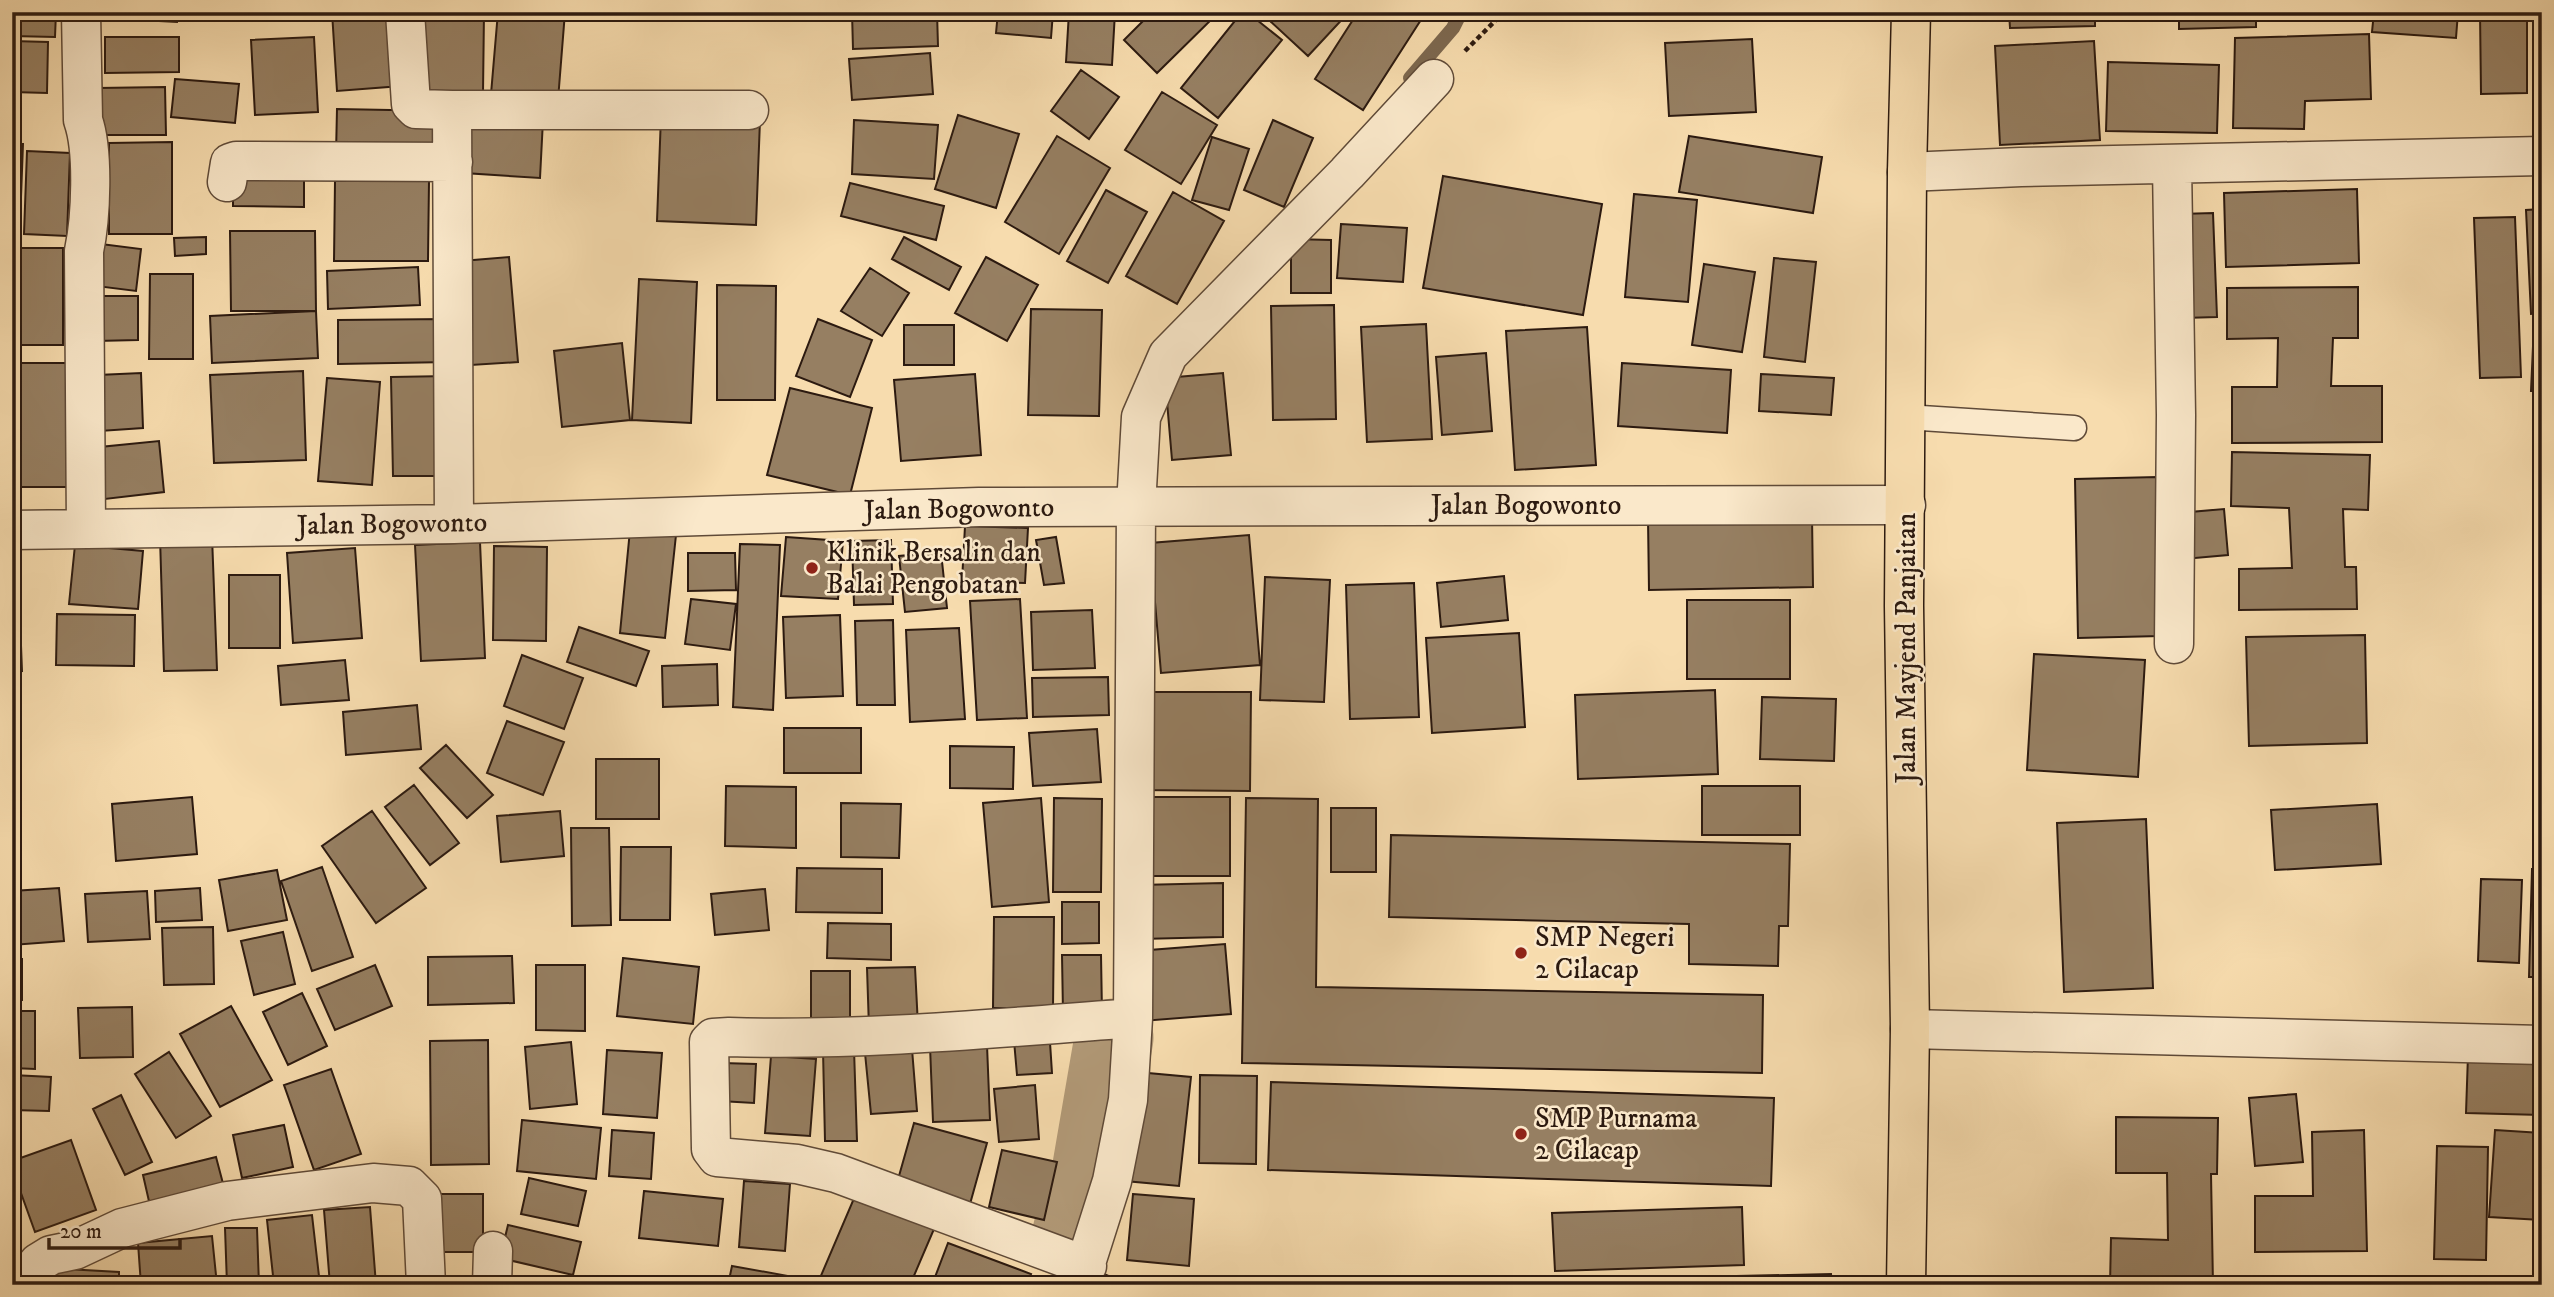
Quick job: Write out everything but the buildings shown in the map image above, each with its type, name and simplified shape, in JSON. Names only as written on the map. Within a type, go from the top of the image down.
[{"type":"highway","name":"Jalan Mayjend Panjaitan","points":[[1906,1285],[1910,1029],[1904,607],[1910,12]]},
{"type":"street","points":[[81,12],[83,120],[88,134],[89,228],[84,251],[86,529]]},
{"type":"street","points":[[405,12],[411,104],[416,109],[749,110]]},
{"type":"street","points":[[1133,1018],[919,1034],[713,1038],[709,1042],[711,1149],[718,1157],[797,1164],[836,1173],[1083,1275],[1112,1181],[1128,1100],[1133,1018],[1136,506],[1141,417],[1168,355],[1347,173],[1434,79]]},
{"type":"street","points":[[452,110],[454,524]]},
{"type":"street","points":[[1907,172],[2021,167],[2542,156]]},
{"type":"street","points":[[227,182],[230,163],[236,161],[453,162]]},
{"type":"street","points":[[2172,165],[2176,415],[2174,644]]},
{"type":"street","name":"Jalan Bogowonto","points":[[12,530],[454,524],[965,507],[1906,505]]},
{"type":"street","points":[[1910,1029],[2542,1045]]},
{"type":"street","points":[[31,1285],[31,1274],[38,1263],[51,1255],[75,1250],[122,1228],[228,1201],[373,1183],[402,1183],[417,1191],[422,1199],[426,1285]]},
{"type":"lane","points":[[1906,417],[2074,428]]},
{"type":"path","points":[[1434,79],[1504,12]]},
{"type":"waterway","points":[[1410,78],[1453,28],[1461,12]]},
{"type":"waterway","points":[[1072,1232],[1091,1172],[1114,1038]]},
{"type":"place","name":"Klinik Bersalin dan Balai Pengobatan","points":[[812,568]]},
{"type":"place","name":"SMP Negeri 2 Cilacap","points":[[1521,953]]},
{"type":"place","name":"SMP Purnama 2 Cilacap","points":[[1521,1134]]}]
